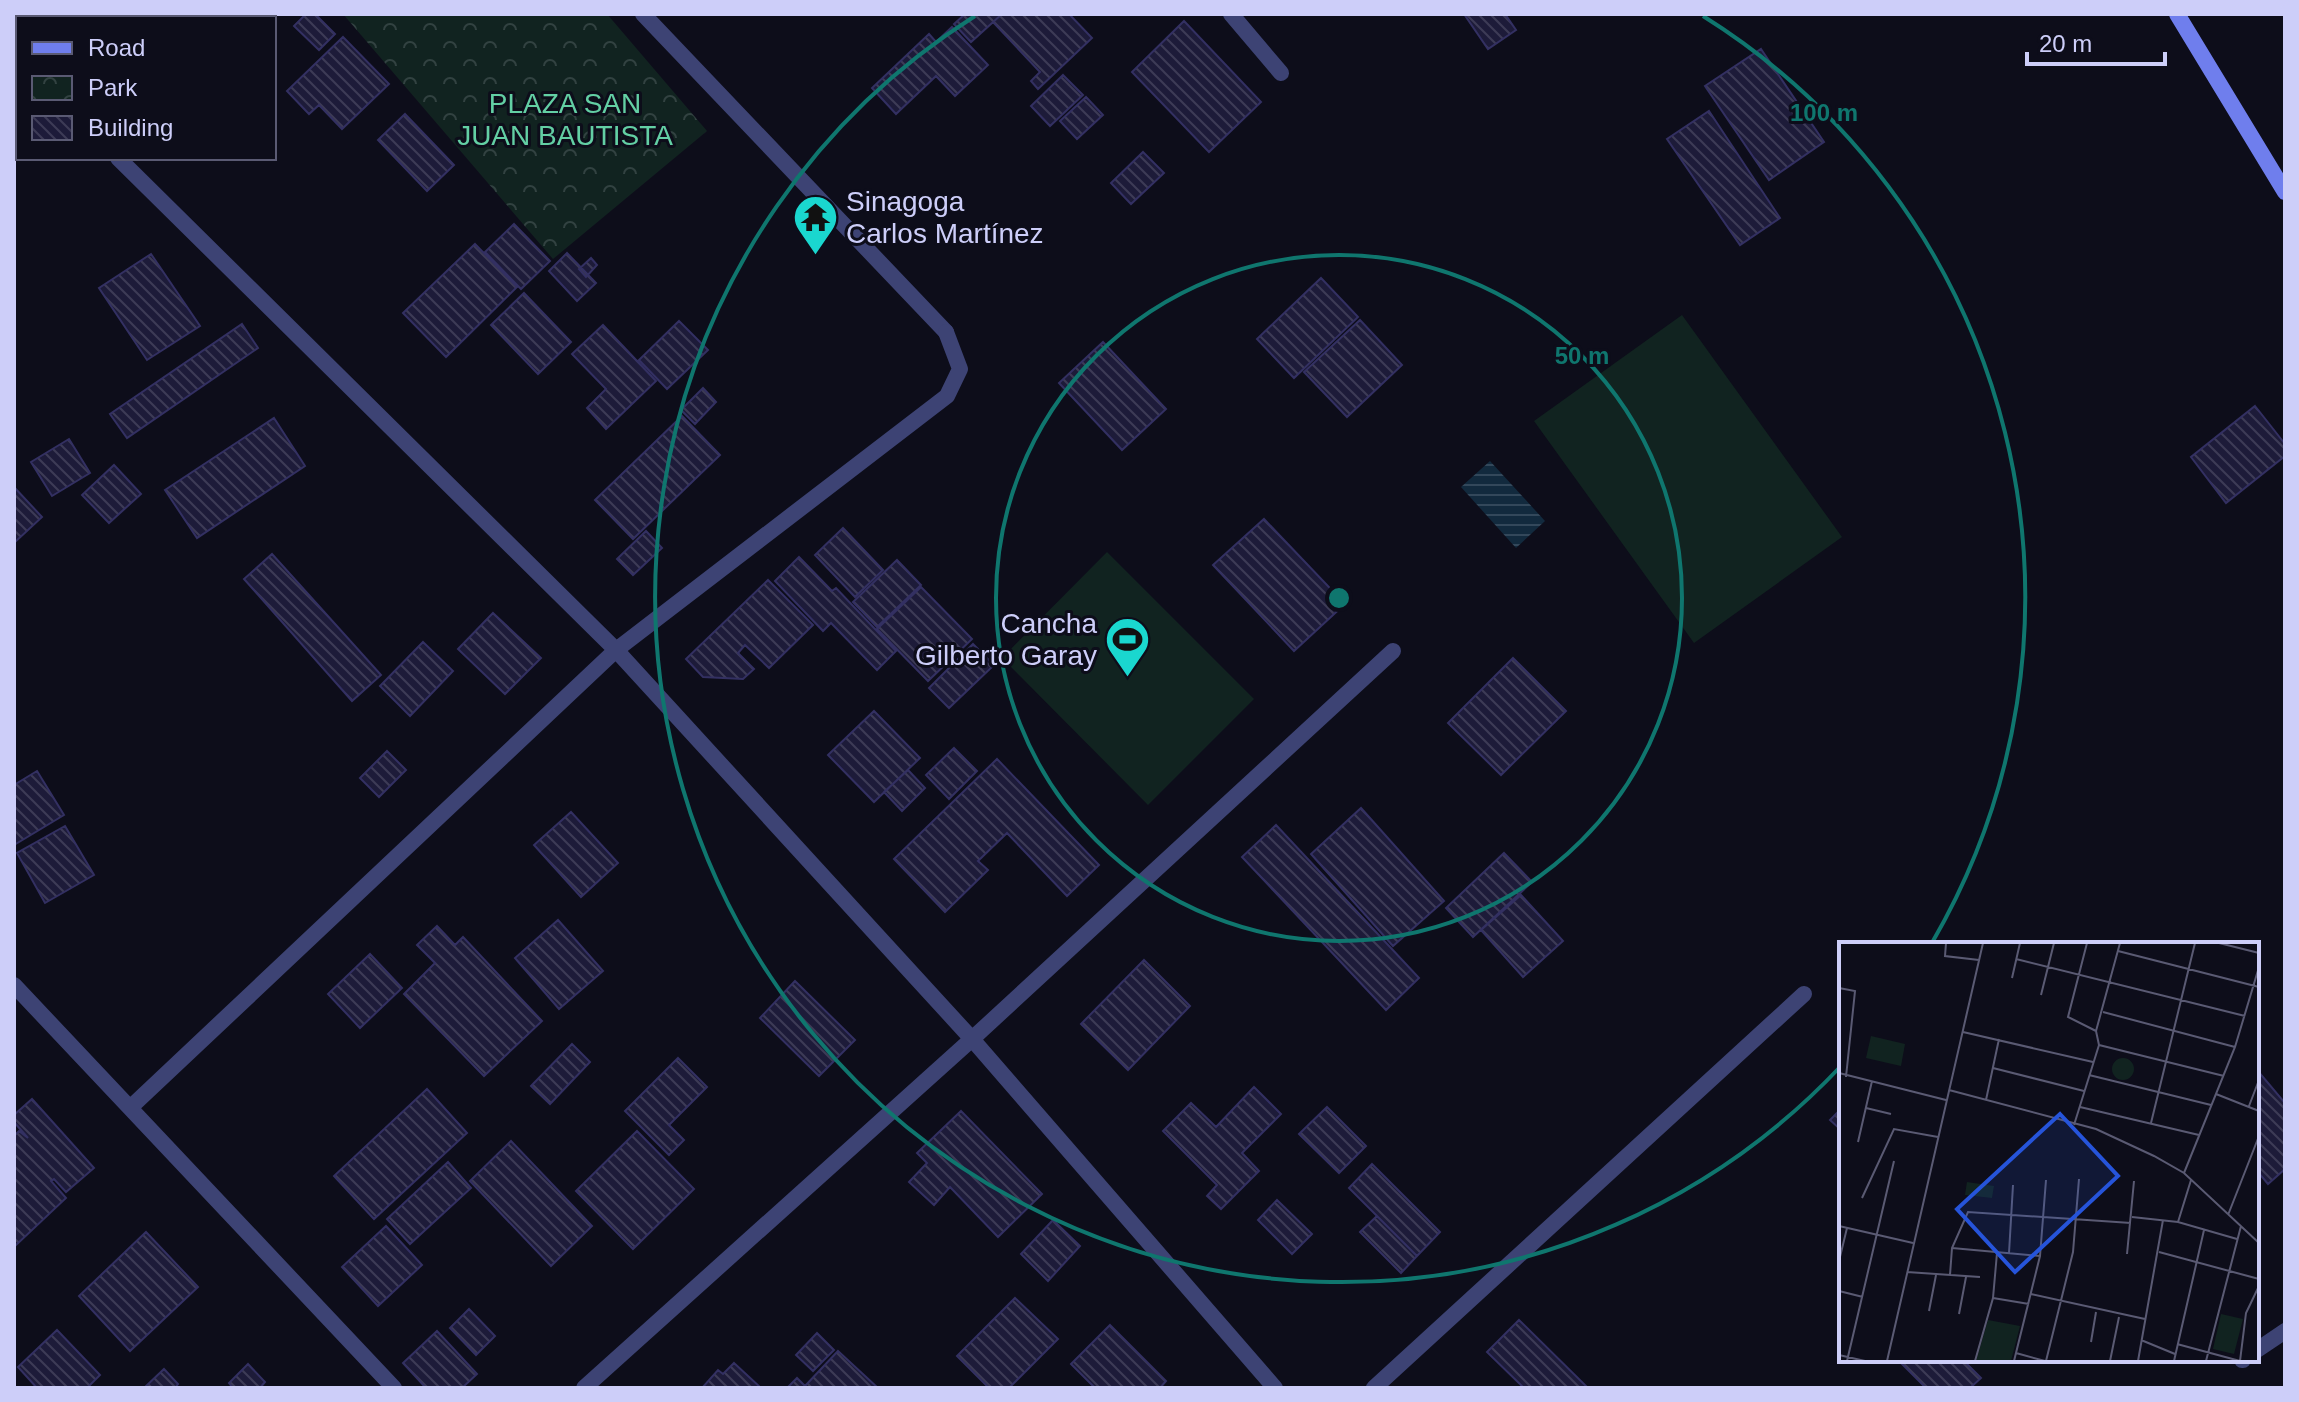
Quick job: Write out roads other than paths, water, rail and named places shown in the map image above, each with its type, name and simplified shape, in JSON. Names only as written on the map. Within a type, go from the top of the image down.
[{"type":"street","points":[[132,1106],[616,650],[947,396],[960,369],[946,332],[643,14]]},
{"type":"street","points":[[1231,14],[1281,73]]},
{"type":"street","points":[[2177,14],[2285,192]]},
{"type":"street","points":[[120,160],[616,650],[972,1039],[1275,1388]]},
{"type":"street","points":[[584,1388],[972,1039],[1393,651]]},
{"type":"street","points":[[14,985],[132,1106],[394,1388]]},
{"type":"street","points":[[1374,1388],[1804,994]]},
{"type":"street","points":[[2259,1349],[2285,1331]]},
{"type":"water","points":[[1490,461],[1545,521],[1516,548],[1461,487]]},
{"type":"place","name":"Sinagoga Carlos Martínez","points":[[815,256]]},
{"type":"place","name":"Cancha Gilberto Garay","points":[[1128,678]]},
{"type":"park label","name":"PLAZA SAN JUAN BAUTISTA","points":[[565,119]]}]
